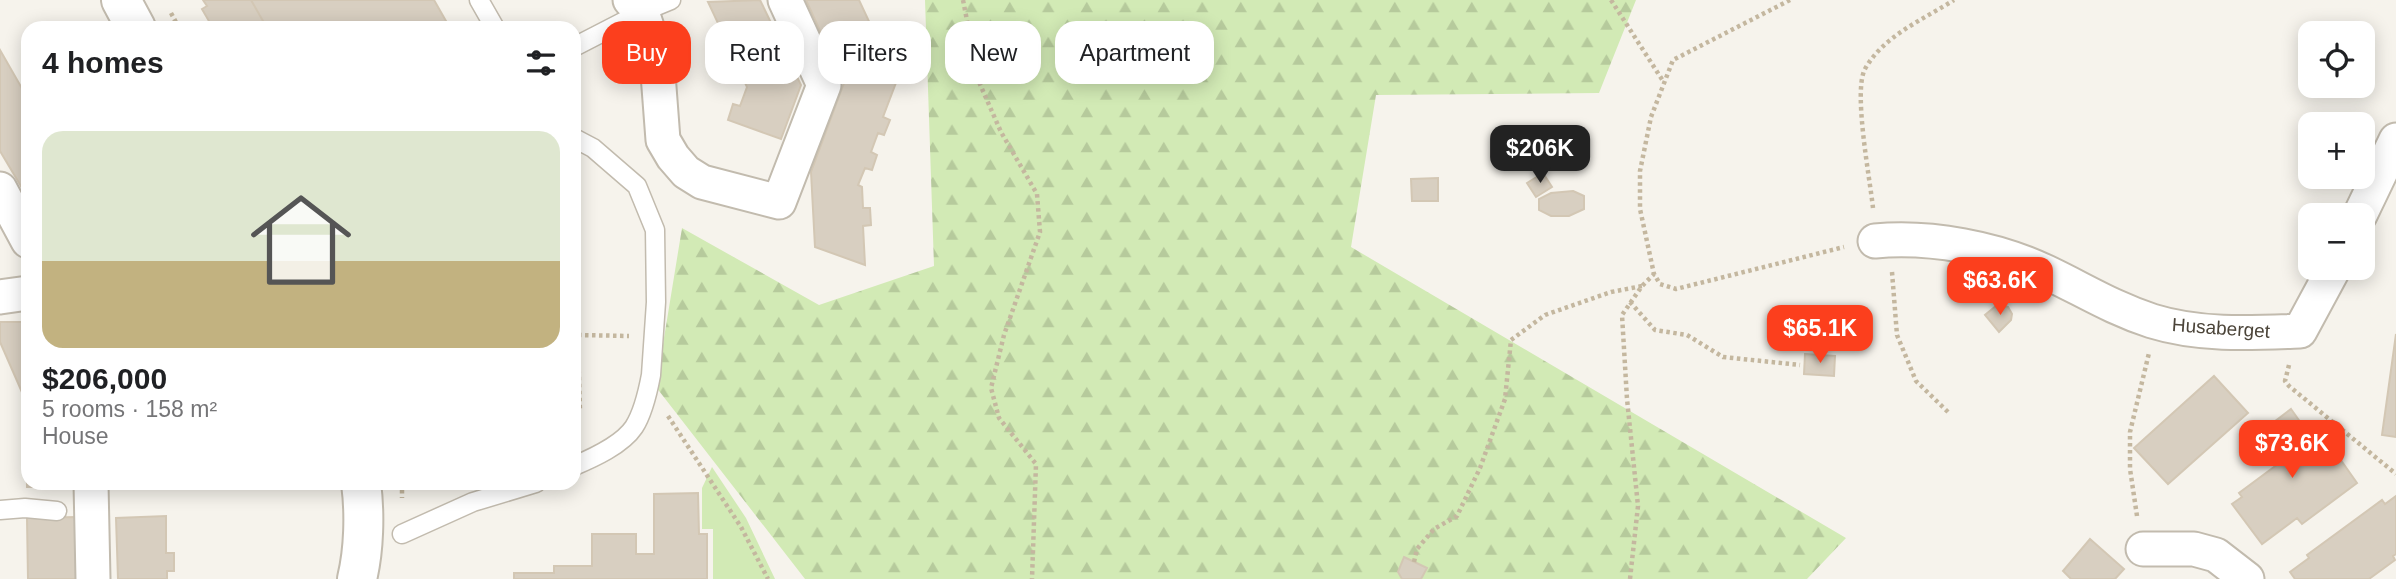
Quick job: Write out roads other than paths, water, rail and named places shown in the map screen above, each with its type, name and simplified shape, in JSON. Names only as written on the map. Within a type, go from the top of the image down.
[{"type":"street","points":[[121,0],[132,21]]},
{"type":"street","points":[[648,4],[658,74],[663,140],[673,157],[686,172],[702,182],[779,202],[824,85],[785,0]]},
{"type":"street","points":[[2367,203],[2396,140]]},
{"type":"street","points":[[0,189],[21,228]]},
{"type":"street","name":"Husaberget","points":[[1882,240],[1988,251],[2044,271],[2113,308],[2183,328],[2239,333],[2300,331],[2328,280]]},
{"type":"street","points":[[0,297],[21,294]]},
{"type":"street","points":[[91,490],[93,579]]},
{"type":"street","points":[[358,579],[362,490]]},
{"type":"street","points":[[2143,550],[2194,550],[2216,555],[2247,579]]},
{"type":"lane","points":[[479,0],[491,21]]},
{"type":"lane","points":[[581,43],[648,4]]},
{"type":"lane","points":[[581,142],[593,148],[636,186],[655,230],[657,263],[654,337],[648,390],[634,427],[623,439],[581,462]]},
{"type":"lane","points":[[402,534],[473,502],[513,490]]},
{"type":"lane","points":[[0,510],[25,508],[57,511]]}]
